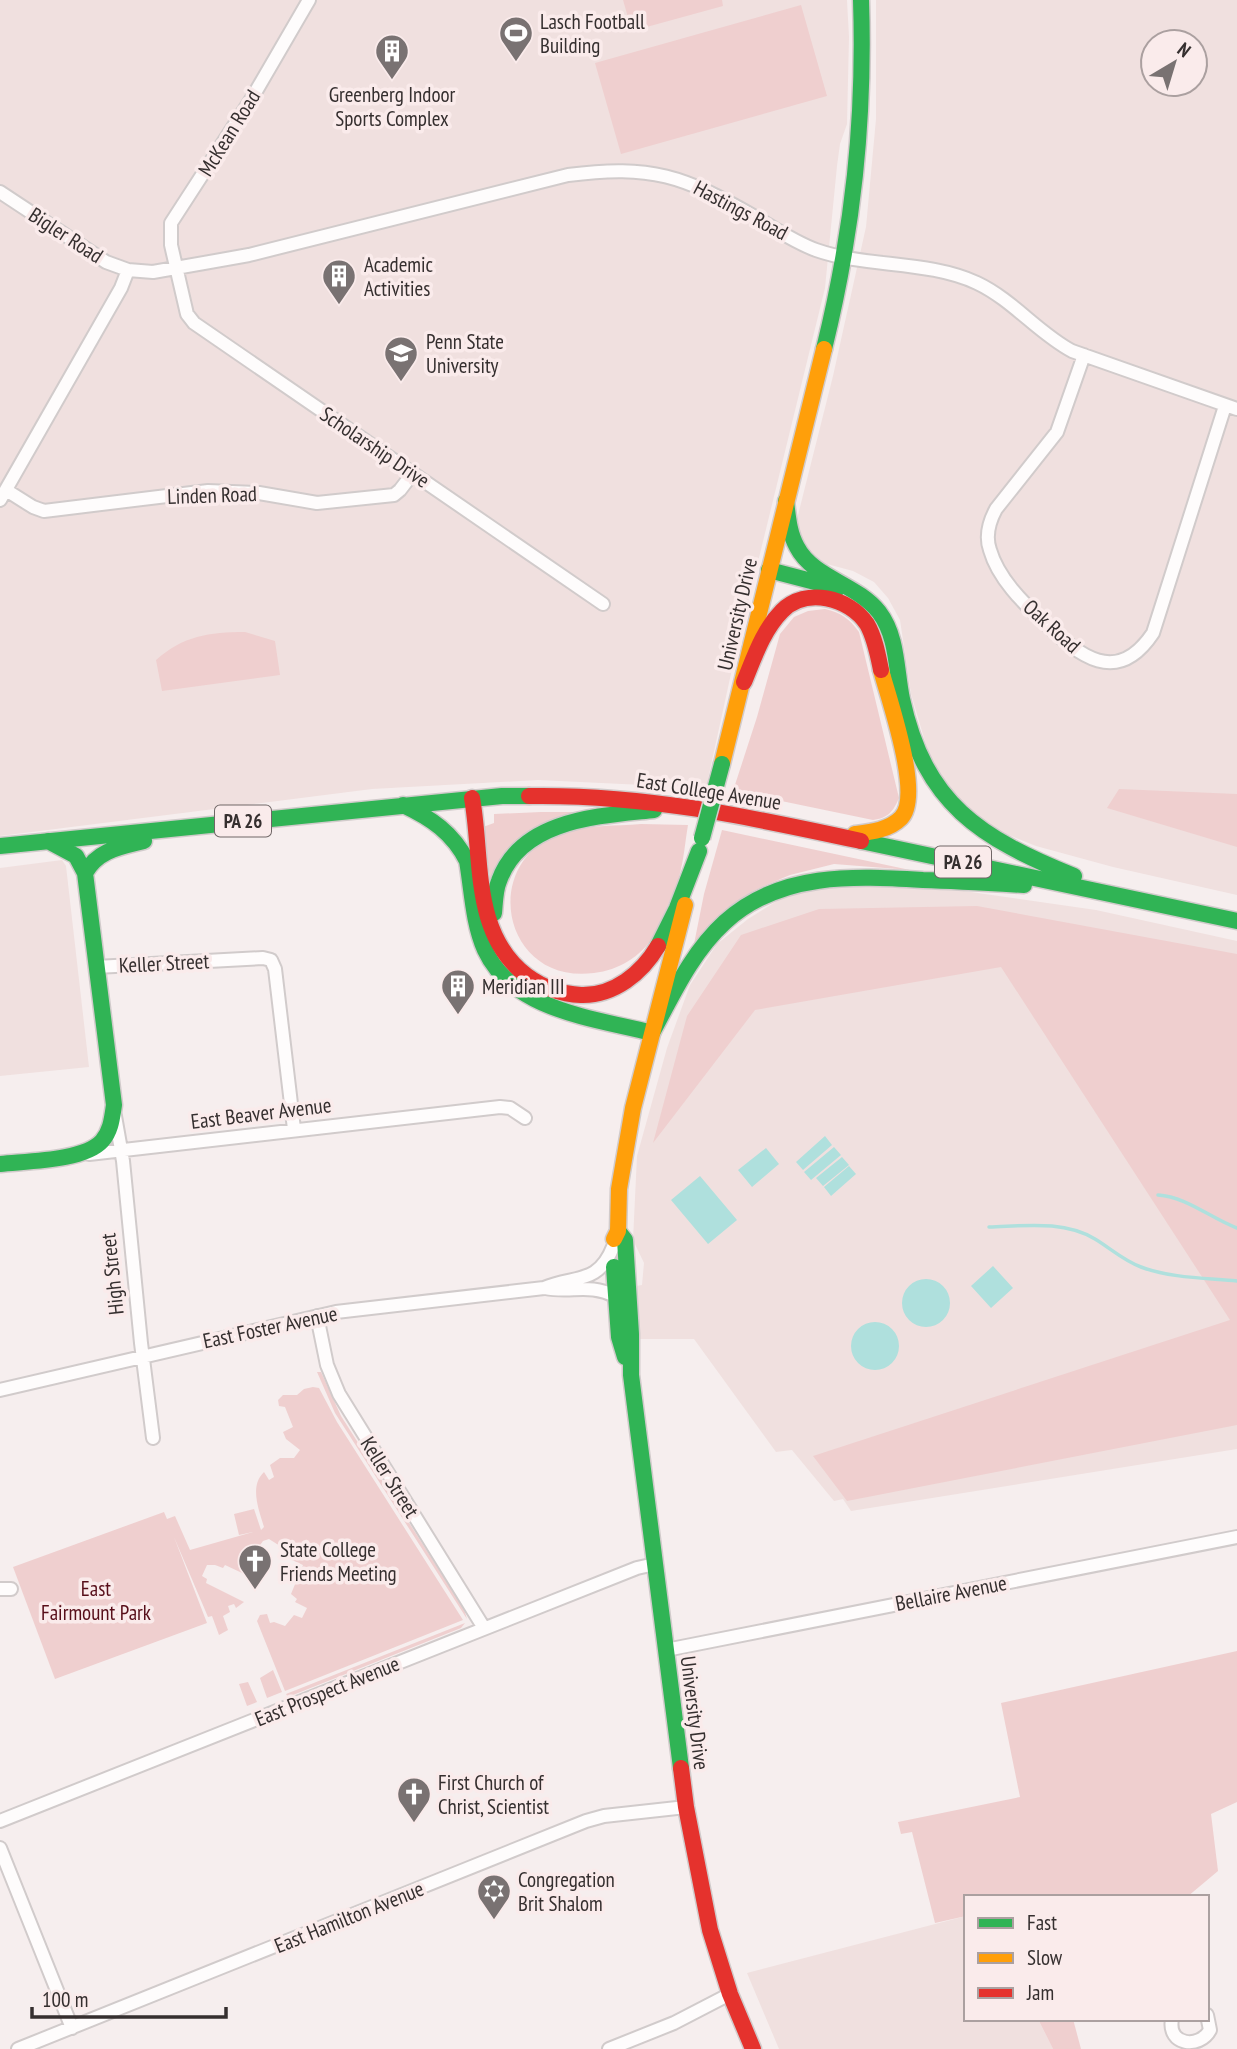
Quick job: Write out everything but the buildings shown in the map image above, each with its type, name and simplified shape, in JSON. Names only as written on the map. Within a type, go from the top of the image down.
[{"type":"main road","name":"University Drive","points":[[631,1375],[619,1337],[615,1296],[616,1239],[623,1160],[652,1033],[744,682],[769,570],[838,296],[860,141],[863,57],[861,0]]},
{"type":"main road","points":[[786,501],[790,535],[801,555],[812,566],[869,601],[883,619],[891,641],[912,735],[926,770],[939,791],[973,825],[1013,851],[1123,896]]},
{"type":"main road","points":[[769,570],[830,588],[849,588]]},
{"type":"main road","points":[[744,682],[763,634],[778,614],[794,602],[811,597],[838,601],[855,611],[869,628],[908,774],[911,796],[906,813],[893,826],[879,832],[840,836]]},
{"type":"main road","name":"East College Avenue","points":[[0,846],[402,804],[472,798],[582,795],[692,807],[1237,920]]},
{"type":"main road","points":[[472,798],[478,824],[486,911],[497,942],[518,971],[544,988],[580,996],[616,987],[646,964],[656,951],[701,844]]},
{"type":"main road","points":[[402,804],[437,824],[464,852],[478,935],[490,961],[511,985],[533,1000],[549,1006],[652,1033],[679,980],[704,945],[724,924],[768,894],[796,883],[825,877],[858,876],[1087,888]]},
{"type":"main road","points":[[497,942],[494,907],[499,880],[511,857],[534,836],[575,822],[692,807]]},
{"type":"main road","name":"East College Avenue","points":[[85,873],[91,861],[103,852],[147,841],[166,829]]},
{"type":"main road","points":[[47,841],[76,856],[85,873]]},
{"type":"main road","name":"High Street","points":[[74,1156],[90,1151],[105,1139],[113,1121],[114,1105],[85,873]]},
{"type":"main road","name":"East Beaver Avenue","points":[[0,1164],[74,1156]]},
{"type":"main road","name":"University Drive","points":[[616,1239],[625,1240],[631,1375],[685,1807],[710,1930],[730,1994],[754,2049]]},
{"type":"street","name":"McKean Road","points":[[177,270],[170,235],[172,220],[252,98],[309,0]]},
{"type":"street","name":"Hastings Road","points":[[177,270],[249,255],[568,174],[607,169],[654,173],[712,192],[815,249],[946,273],[973,281],[1016,307],[1060,344],[1231,407]]},
{"type":"street","name":"Bigler Road","points":[[0,192],[100,259],[128,270],[177,270]]},
{"type":"street","points":[[3,495],[121,288],[128,270]]},
{"type":"street","name":"Scholarship Drive","points":[[177,270],[185,307],[194,323],[603,604]]},
{"type":"street","name":"Oak Road","points":[[1084,355],[1057,432],[996,509],[988,533],[989,548],[1007,582],[1033,612],[1071,648],[1087,657],[1104,662],[1121,661],[1135,655],[1153,633],[1231,407]]},
{"type":"street","name":"Linden Road","points":[[3,495],[44,511],[208,491],[259,492],[326,503],[394,495],[413,473]]},
{"type":"street","name":"Keller Street","points":[[96,967],[263,958],[271,960],[275,969],[294,1129]]},
{"type":"street","name":"High Street","points":[[114,1105],[122,1151],[142,1356],[153,1438]]},
{"type":"street","name":"East Beaver Avenue","points":[[74,1156],[500,1107],[510,1108],[525,1118]]},
{"type":"street","name":"East Foster Avenue","points":[[0,1390],[317,1316],[544,1288],[594,1274],[605,1264],[616,1239]]},
{"type":"street","name":"East Foster Avenue","points":[[544,1288],[560,1291],[597,1288],[615,1296]]},
{"type":"street","name":"Keller Street","points":[[317,1316],[327,1365],[339,1394],[485,1628]]},
{"type":"street","name":"Bellaire Avenue","points":[[666,1650],[1237,1537]]},
{"type":"street","name":"East Prospect Avenue","points":[[0,1821],[637,1568],[654,1564]]},
{"type":"street","name":"East Hamilton Avenue","points":[[18,2049],[586,1821],[604,1816],[685,1807]]},
{"type":"street","points":[[0,1848],[72,2028]]},
{"type":"street","points":[[610,2049],[674,2023],[730,1994]]},
{"type":"street","points":[[1172,2021],[1175,2038],[1196,2047],[1210,2030],[1208,2021]]},
{"type":"shaded area","name":"Penn State University","points":[[0,0],[847,0],[847,124],[840,144],[837,166],[825,288],[734,660],[706,788],[538,780],[372,789],[0,836]]},
{"type":"shaded area","points":[[876,0],[1237,0],[1237,895],[1113,867],[1036,846],[1006,834],[980,819],[950,788],[929,755],[911,694],[900,620],[888,598],[874,582],[853,571],[827,564],[812,554],[800,539],[797,519],[833,376],[866,227],[876,119]]},
{"type":"shaded area","points":[[62,860],[66,866],[89,1067],[0,1076],[0,868]]},
{"type":"shaded area","points":[[873,884],[950,889],[1096,910],[1237,941],[1237,1449],[851,1511],[843,1499],[834,1501],[792,1450],[776,1452],[694,1339],[638,1339],[636,1286],[642,1285],[644,1263],[633,1240],[637,1156],[667,1048],[690,985],[717,944],[748,919],[783,897],[819,887]]},
{"type":"shaded area","points":[[964,1917],[964,2021],[1039,2021],[1053,2049],[779,2049],[747,1973]]},
{"type":"green space","points":[[623,0],[722,0],[723,6],[632,31]]},
{"type":"green space","points":[[801,5],[827,96],[621,154],[595,63]]},
{"type":"green space","points":[[825,609],[844,617],[859,632],[899,798],[895,807],[883,818],[873,820],[733,791],[780,634],[794,617],[808,611]]},
{"type":"green space","points":[[245,632],[275,641],[280,675],[162,691],[156,660],[166,652],[197,637]]},
{"type":"green space","points":[[1119,789],[1237,794],[1237,847],[1107,808]]},
{"type":"green space","points":[[590,812],[560,819],[491,884],[483,827],[494,823],[494,814]]},
{"type":"green space","points":[[688,825],[678,881],[656,933],[635,956],[620,966],[603,971],[563,972],[539,960],[522,942],[512,919],[511,894],[518,869],[535,848],[561,833],[590,827]]},
{"type":"green space","points":[[722,830],[910,870],[834,864],[790,875],[753,891],[717,918],[694,944],[704,894]]},
{"type":"green space","points":[[977,906],[1237,954],[1237,1425],[847,1501],[813,1456],[1230,1320],[1001,967],[755,1010],[653,1143],[687,1016],[741,935],[819,909]]},
{"type":"green space","points":[[317,1372],[321,1372],[341,1416],[464,1609],[467,1619],[335,1413]]},
{"type":"green space","name":"East Fairmount Park","points":[[319,1388],[337,1422],[463,1620],[285,1691],[257,1621],[260,1615],[267,1614],[270,1623],[285,1626],[294,1615],[302,1618],[307,1608],[295,1602],[297,1599],[291,1594],[303,1565],[283,1556],[280,1546],[269,1539],[263,1541],[258,1548],[259,1581],[225,1565],[223,1568],[207,1565],[202,1576],[207,1579],[206,1583],[244,1602],[236,1608],[234,1604],[228,1606],[230,1612],[223,1616],[228,1630],[219,1635],[212,1616],[208,1617],[174,1537],[207,1623],[55,1679],[13,1567],[164,1512],[167,1519],[175,1516],[190,1550],[253,1532],[239,1535],[234,1514],[254,1509],[261,1530],[264,1527],[256,1491],[259,1478],[264,1472],[269,1480],[274,1477],[270,1465],[280,1458],[294,1458],[300,1450],[286,1439],[283,1432],[293,1427],[285,1407],[279,1406],[278,1400],[283,1395],[297,1395],[304,1389]]},
{"type":"green space","points":[[465,1623],[461,1628],[288,1697],[286,1694]]},
{"type":"green space","points":[[1237,1651],[1237,1802],[1211,1814],[1218,1871],[1189,1895],[964,1895],[964,1916],[935,1923],[912,1832],[901,1834],[898,1822],[1020,1797],[1001,1703]]},
{"type":"green space","points":[[273,1670],[282,1692],[267,1698],[260,1678]]},
{"type":"green space","points":[[248,1682],[257,1702],[247,1706],[239,1684]]},
{"type":"green space","points":[[1039,2021],[1074,2021],[1081,2049],[1053,2049]]},
{"type":"water","points":[[825,1136],[832,1145],[803,1170],[796,1162]]},
{"type":"water","points":[[834,1147],[841,1155],[811,1180],[804,1172]]},
{"type":"water","points":[[766,1148],[779,1164],[752,1187],[738,1170]]},
{"type":"water","points":[[842,1157],[849,1165],[823,1186],[816,1178]]},
{"type":"water","points":[[849,1166],[856,1174],[831,1196],[824,1187]]},
{"type":"water","points":[[700,1176],[737,1220],[708,1244],[671,1200]]},
{"type":"water","points":[[993,1266],[1013,1288],[991,1308],[971,1286]]},
{"type":"water","points":[[926,1279],[943,1286],[950,1303],[943,1320],[926,1327],[909,1320],[902,1303],[909,1286]]},
{"type":"water","points":[[875,1322],[892,1329],[899,1346],[892,1363],[875,1370],[858,1363],[851,1346],[858,1329]]},
{"type":"waterway","points":[[1158,1195],[1189,1204],[1237,1228]]},
{"type":"waterway","points":[[989,1227],[1029,1225],[1070,1229],[1095,1239],[1129,1261],[1152,1271],[1237,1281]]},
{"type":"traffic: fast","points":[[824,349],[843,262],[855,176],[861,89],[861,0]]},
{"type":"traffic: fast","points":[[786,501],[792,536],[804,558],[824,574],[870,602],[885,622],[893,643],[902,699],[912,735],[925,766],[942,791],[961,813],[984,831],[1011,847],[1074,876]]},
{"type":"traffic: fast","points":[[769,570],[838,588]]},
{"type":"traffic: fast","points":[[702,838],[722,764]]},
{"type":"traffic: fast","points":[[0,846],[502,796],[529,796]]},
{"type":"traffic: fast","points":[[403,805],[440,827],[461,851],[467,861],[481,940],[498,970],[515,987],[557,1009],[652,1033],[684,974],[713,934],[746,906],[769,894],[793,886],[844,878],[1024,885]]},
{"type":"traffic: fast","points":[[494,913],[499,881],[510,860],[525,845],[543,833],[564,824],[587,819],[654,810]]},
{"type":"traffic: fast","points":[[0,1164],[54,1159],[94,1148],[107,1133],[114,1105],[85,873],[76,856],[48,841]]},
{"type":"traffic: fast","points":[[85,873],[103,854],[144,841]]},
{"type":"traffic: fast","points":[[861,841],[1237,921]]},
{"type":"traffic: fast","points":[[658,946],[677,908],[699,851]]},
{"type":"traffic: fast","points":[[618,1231],[625,1240],[631,1375],[681,1768]]},
{"type":"traffic: fast","points":[[614,1267],[619,1337],[625,1357]]},
{"type":"traffic: slow","points":[[722,764],[824,349]]},
{"type":"traffic: slow","points":[[855,834],[891,825],[901,818],[907,807],[908,790],[902,747],[881,670]]},
{"type":"traffic: slow","points":[[614,1239],[618,1231],[619,1189],[633,1108],[685,905]]},
{"type":"traffic: jam","points":[[744,682],[775,619],[792,604],[815,597],[839,602],[859,615],[872,635],[881,670]]},
{"type":"traffic: jam","points":[[529,796],[572,796],[655,803],[861,841]]},
{"type":"traffic: jam","points":[[472,798],[479,870],[488,917],[496,939],[509,959],[527,976],[545,987],[559,991],[581,995],[605,992],[635,974],[658,946]]},
{"type":"traffic: jam","points":[[681,1768],[710,1930],[730,1994],[753,2049]]},
{"type":"place","name":"Lasch Football Building","points":[[516,63]]},
{"type":"place","name":"Greenberg Indoor Sports Complex","points":[[392,81]]},
{"type":"place","name":"Academic Activities","points":[[339,306]]},
{"type":"place","name":"Penn State University","points":[[401,383]]},
{"type":"place","name":"Meridian III","points":[[458,1016]]},
{"type":"place","name":"State College Friends Meeting","points":[[255,1591]]},
{"type":"place","name":"First Church of Christ, Scientist","points":[[414,1824]]},
{"type":"place","name":"Congregation Brit Shalom","points":[[494,1921]]}]
